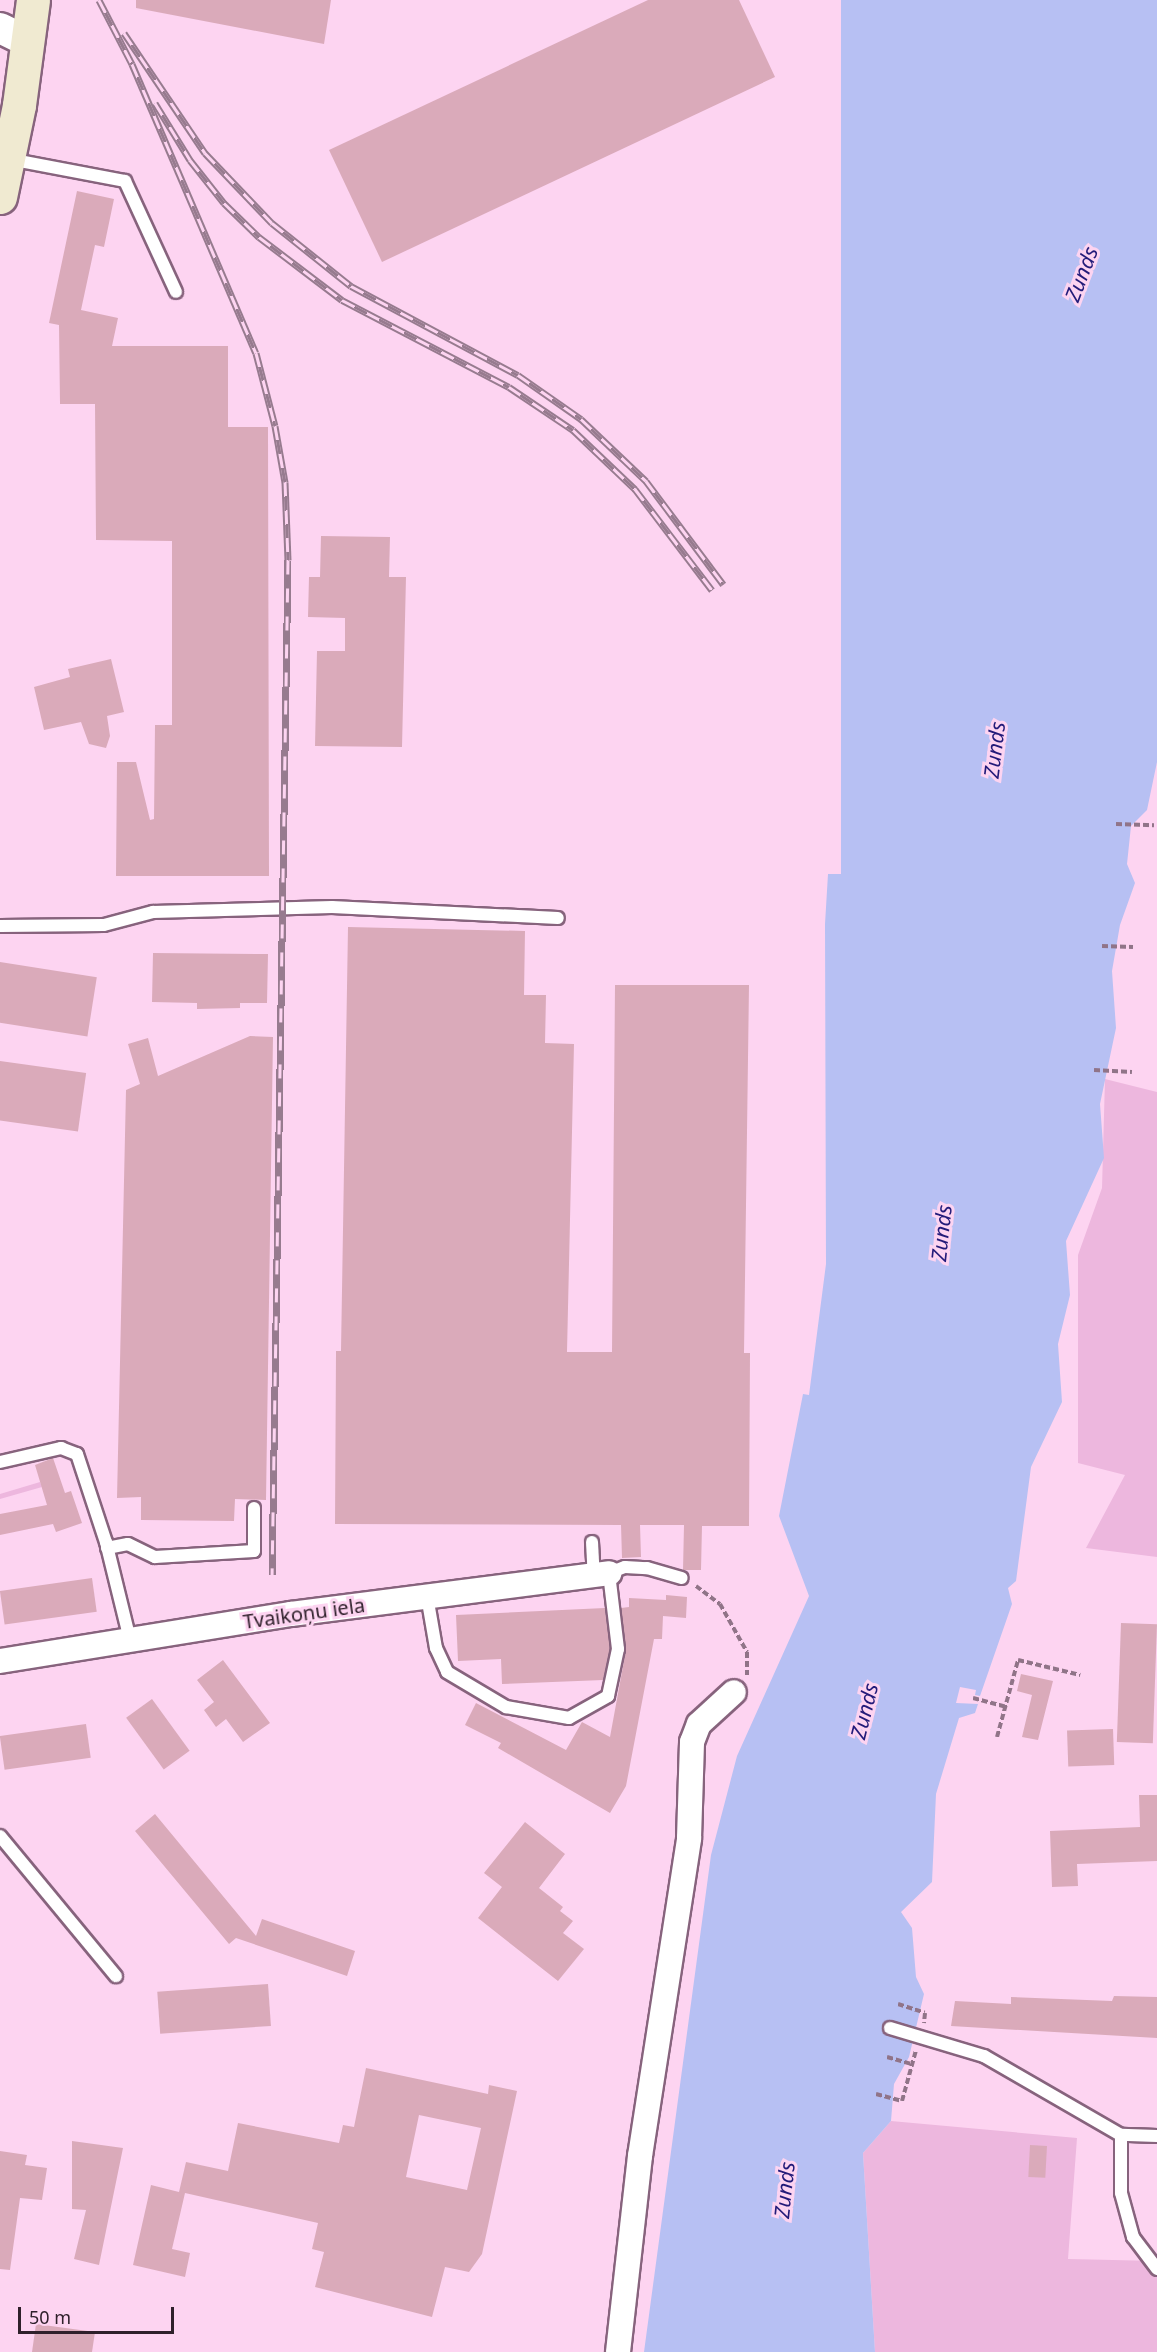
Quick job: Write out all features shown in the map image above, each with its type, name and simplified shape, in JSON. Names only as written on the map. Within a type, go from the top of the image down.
[{"type":"main road","points":[[0,197],[8,159],[14,34],[33,0]]},
{"type":"street","name":"Tvaikoņu iela","points":[[0,1661],[427,1596],[601,1574]]},
{"type":"street","points":[[618,2352],[640,2156],[689,1838],[692,1742],[699,1724],[734,1692]]},
{"type":"lane","points":[[8,159],[125,181],[176,292]]},
{"type":"lane","points":[[0,926],[104,926],[153,912],[332,907],[558,918]]},
{"type":"lane","points":[[0,1462],[61,1449],[77,1454],[107,1548],[130,1640]]},
{"type":"lane","points":[[107,1548],[128,1544],[155,1557],[254,1551],[254,1508]]},
{"type":"lane","points":[[427,1596],[436,1648],[447,1672],[506,1707],[569,1718],[608,1696],[618,1649],[592,1542]]},
{"type":"lane","points":[[601,1574],[625,1567],[647,1568],[682,1578]]},
{"type":"lane","points":[[0,1836],[116,1976]]},
{"type":"lane","points":[[890,2028],[984,2056],[1121,2135],[1157,2136]]},
{"type":"lane","points":[[1121,2135],[1121,2193],[1133,2237],[1157,2269]]},
{"type":"path","points":[[1116,824],[1155,825]]},
{"type":"path","points":[[1102,946],[1133,947]]},
{"type":"path","points":[[1094,1070],[1132,1072]]},
{"type":"path","points":[[682,1578],[720,1604],[747,1652],[749,1666],[746,1679],[734,1692]]},
{"type":"path","points":[[998,1737],[1018,1660],[1080,1675]]},
{"type":"path","points":[[973,1698],[1006,1707]]},
{"type":"path","points":[[876,2094],[902,2101],[911,2064],[922,2037],[925,2013],[898,2004]]},
{"type":"path","points":[[887,2057],[911,2064]]},
{"type":"shaded area","points":[[1105,1079],[1157,1092],[1157,1557],[1086,1548],[1125,1475],[1078,1463],[1078,1255],[1102,1188]]},
{"type":"shaded area","points":[[40,1482],[42,1487],[0,1499],[0,1494]]},
{"type":"shaded area","points":[[891,2121],[1077,2138],[1068,2259],[1157,2261],[1157,2352],[875,2352],[863,2153]]},
{"type":"water","name":"Zunds","points":[[841,0],[1157,0],[1157,762],[1147,810],[1131,826],[1127,864],[1135,883],[1120,925],[1112,971],[1116,1028],[1100,1104],[1104,1158],[1066,1241],[1070,1295],[1058,1344],[1062,1402],[1031,1467],[1016,1581],[1008,1588],[1012,1604],[980,1696],[975,1695],[976,1690],[960,1687],[956,1703],[978,1704],[975,1713],[959,1718],[936,1794],[932,1882],[901,1912],[912,1928],[916,1977],[924,1994],[909,2057],[894,2084],[891,2121],[863,2153],[875,2352],[644,2352],[711,1855],[737,1756],[809,1596],[779,1516],[803,1394],[809,1395],[826,1264],[825,924],[828,874],[841,874]]},
{"type":"building","points":[[136,0],[331,0],[324,44],[136,8]]},
{"type":"building","points":[[648,0],[739,0],[775,77],[382,262],[329,150]]},
{"type":"building","points":[[77,191],[114,199],[104,247],[95,245],[81,310],[118,318],[112,346],[228,346],[228,427],[268,427],[269,876],[116,876],[117,762],[136,762],[150,820],[154,819],[155,725],[172,725],[172,541],[96,540],[95,404],[60,404],[59,325],[49,323]]},
{"type":"building","points":[[321,536],[390,537],[389,577],[406,577],[402,747],[315,746],[317,651],[345,651],[345,618],[308,617],[309,577],[320,577]]},
{"type":"building","points":[[111,659],[124,712],[107,716],[110,736],[106,748],[89,744],[81,722],[44,730],[34,687],[70,677],[68,669]]},
{"type":"building","points":[[348,927],[525,931],[524,995],[546,995],[545,1043],[574,1044],[567,1352],[612,1352],[615,985],[749,985],[744,1353],[750,1353],[749,1526],[702,1526],[701,1570],[683,1570],[684,1525],[640,1525],[641,1557],[622,1558],[621,1525],[335,1524],[336,1351],[341,1351]]},
{"type":"building","points":[[153,953],[268,954],[267,1003],[240,1003],[240,1008],[197,1009],[197,1003],[152,1002]]},
{"type":"building","points":[[0,962],[97,977],[87,1037],[0,1023]]},
{"type":"building","points":[[250,1036],[273,1037],[266,1500],[235,1499],[234,1521],[141,1520],[141,1497],[117,1498],[126,1090],[140,1084],[128,1044],[148,1038],[158,1076]]},
{"type":"building","points":[[0,1061],[86,1073],[78,1132],[0,1121]]},
{"type":"building","points":[[53,1458],[65,1493],[71,1491],[82,1523],[56,1532],[53,1524],[0,1535],[0,1514],[47,1505],[35,1465]]},
{"type":"building","points":[[92,1578],[97,1612],[5,1625],[0,1591]]},
{"type":"building","points":[[666,1595],[687,1597],[686,1618],[663,1616],[662,1639],[654,1639],[626,1786],[610,1813],[498,1748],[501,1743],[465,1725],[476,1703],[566,1750],[582,1722],[610,1737],[626,1650],[621,1608],[629,1607],[629,1598],[666,1600]]},
{"type":"building","points":[[605,1608],[610,1649],[603,1680],[502,1684],[501,1659],[458,1661],[456,1615]]},
{"type":"building","points":[[1121,1623],[1157,1624],[1153,1743],[1117,1742]]},
{"type":"building","points":[[223,1660],[270,1723],[243,1742],[226,1719],[216,1727],[204,1710],[214,1702],[197,1680]]},
{"type":"building","points":[[1021,1674],[1053,1681],[1038,1740],[1022,1737],[1032,1695],[1017,1691]]},
{"type":"building","points":[[152,1699],[190,1751],[164,1770],[126,1718]]},
{"type":"building","points":[[86,1724],[91,1758],[5,1770],[0,1736]]},
{"type":"building","points":[[1113,1729],[1114,1765],[1068,1767],[1067,1731]]},
{"type":"building","points":[[1139,1795],[1157,1795],[1157,1861],[1077,1864],[1078,1886],[1052,1887],[1050,1831],[1140,1827]]},
{"type":"building","points":[[155,1814],[256,1936],[262,1919],[355,1951],[347,1976],[236,1938],[229,1944],[135,1831]]},
{"type":"building","points":[[525,1822],[565,1854],[539,1888],[563,1907],[560,1911],[573,1921],[563,1933],[584,1949],[558,1981],[478,1918],[502,1887],[484,1873]]},
{"type":"building","points":[[268,1984],[271,2026],[160,2034],[157,1992]]},
{"type":"building","points":[[1114,1996],[1157,1997],[1157,2038],[951,2026],[955,2001],[1011,2004],[1011,1997],[1112,2001]]},
{"type":"building","points":[[366,2068],[488,2094],[489,2085],[517,2091],[482,2254],[469,2272],[445,2267],[432,2317],[315,2287],[324,2252],[312,2249],[318,2223],[185,2193],[172,2249],[190,2253],[185,2277],[133,2265],[151,2185],[179,2192],[186,2162],[228,2171],[238,2123],[339,2143],[343,2125],[354,2127]],"holes":[[[419,2115],[481,2128],[467,2190],[406,2177]]]},
{"type":"building","points":[[72,2141],[123,2148],[99,2265],[74,2259],[86,2210],[72,2209]]},
{"type":"building","points":[[1030,2145],[1047,2146],[1045,2178],[1028,2177]]},
{"type":"building","points":[[0,2151],[27,2155],[25,2165],[47,2168],[42,2200],[20,2198],[10,2270],[0,2269]]},
{"type":"building","points":[[36,2324],[95,2332],[92,2352],[32,2352]]},
{"type":"railway","points":[[99,0],[132,64],[256,353],[275,426],[285,482],[288,560],[272,1575]]},
{"type":"railway","points":[[124,33],[205,153],[272,223],[351,286],[518,375],[581,419],[646,481],[723,584]]},
{"type":"railway","points":[[155,103],[190,160],[224,203],[259,237],[342,300],[509,387],[573,430],[635,489],[712,590]]}]
